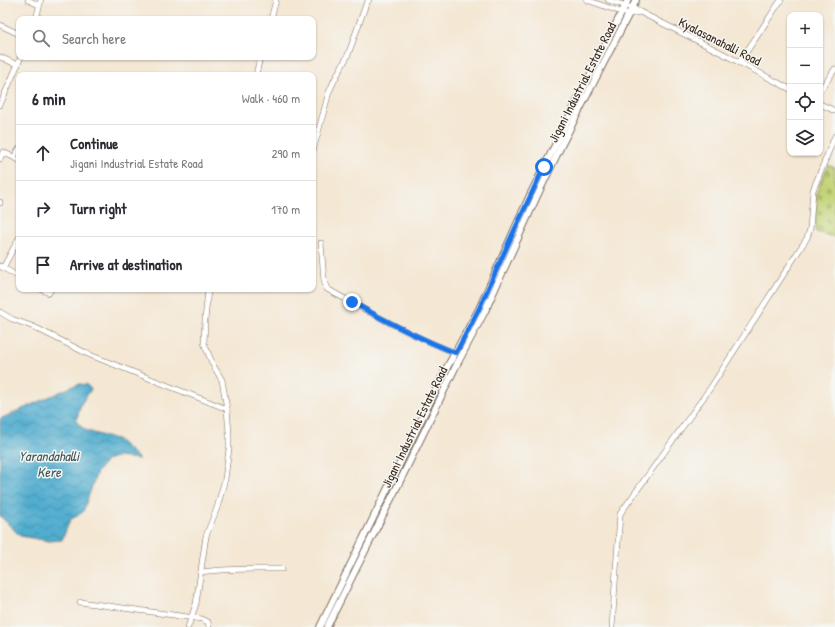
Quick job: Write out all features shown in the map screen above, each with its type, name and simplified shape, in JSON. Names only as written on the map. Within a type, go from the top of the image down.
[{"type":"main road","name":"Jigani Industrial Estate Road","points":[[327,627],[455,368],[485,311],[562,144],[636,0]]},
{"type":"main road","name":"Jigani Industrial Estate Road","points":[[320,627],[445,371],[479,309],[528,200],[626,3]]},
{"type":"street","points":[[28,0],[40,2],[37,16]]},
{"type":"street","points":[[272,16],[276,0]]},
{"type":"street","points":[[316,141],[329,92],[348,55],[366,4],[369,0]]},
{"type":"street","points":[[587,0],[629,14],[640,12]]},
{"type":"street","name":"Kyalasanahalli Road","points":[[608,0],[626,3],[640,12],[787,87]]},
{"type":"street","points":[[739,63],[781,0]]},
{"type":"street","points":[[0,25],[16,33]]},
{"type":"street","points":[[0,57],[18,65]]},
{"type":"street","points":[[0,105],[20,60]]},
{"type":"street","points":[[257,72],[259,60]]},
{"type":"street","points":[[823,87],[835,69]]},
{"type":"street","points":[[823,105],[835,111]]},
{"type":"street","points":[[612,627],[620,514],[711,387],[807,238],[810,229],[813,190],[835,136]]},
{"type":"street","points":[[0,159],[3,152],[14,157],[16,154]]},
{"type":"street","points":[[321,242],[324,281],[327,289],[435,346],[456,353]]},
{"type":"street","points":[[16,243],[2,267],[16,275]]},
{"type":"street","points":[[188,627],[196,604],[206,536],[217,508],[225,479],[229,449],[227,409],[222,380],[213,365],[204,343],[208,292]]},
{"type":"street","points":[[0,312],[90,355],[227,409]]},
{"type":"street","points":[[201,572],[235,569],[282,569]]},
{"type":"street","points":[[80,602],[202,620],[208,622],[209,627]]},
{"type":"green space","points":[[828,165],[835,168],[835,237],[816,232],[816,194]]},
{"type":"water","name":"Yarandahalli Kere","points":[[80,384],[87,385],[91,389],[81,404],[76,421],[85,430],[117,439],[139,459],[115,457],[107,460],[97,472],[83,512],[70,520],[62,540],[49,541],[20,536],[0,516],[0,419]]},
{"type":"route","points":[[352,302],[435,346],[456,353],[479,309],[544,167]]}]
